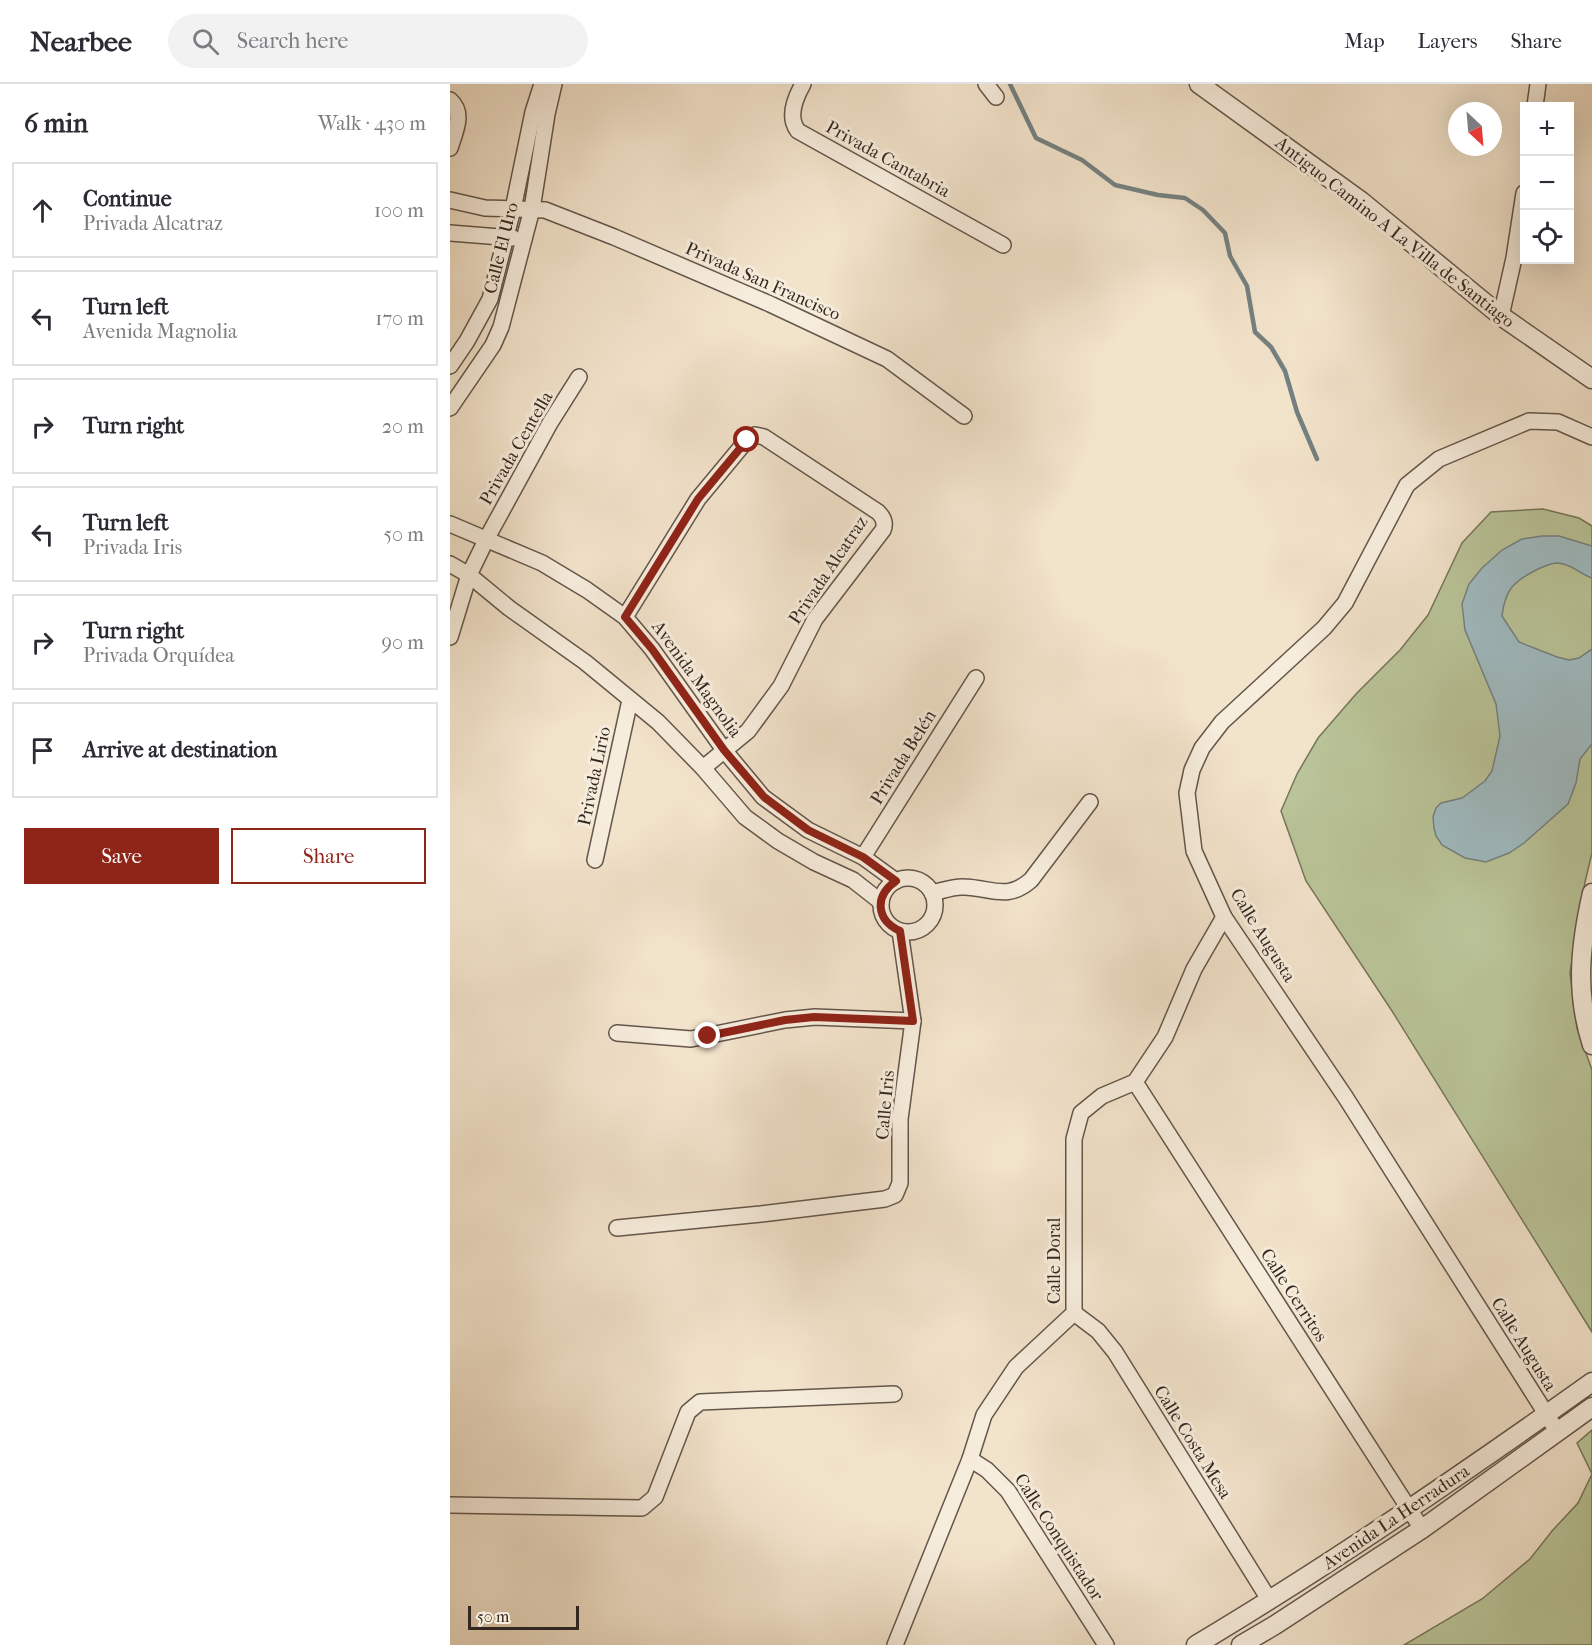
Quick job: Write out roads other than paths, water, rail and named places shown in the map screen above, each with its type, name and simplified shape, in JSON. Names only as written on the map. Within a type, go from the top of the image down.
[{"type":"street","name":"Calle El Uro","points":[[450,366],[490,299],[513,209],[533,112],[542,84]]},
{"type":"street","name":"Calle El Uro","points":[[450,408],[493,345],[501,327],[532,209],[554,84]]},
{"type":"street","name":"Privada Cantabria","points":[[803,84],[792,115],[794,127],[798,132],[1003,245]]},
{"type":"street","points":[[986,84],[996,97]]},
{"type":"street","name":"Antiguo Camino A La Villa de Santiago","points":[[1199,84],[1361,201],[1502,316],[1592,379]]},
{"type":"street","points":[[1536,102],[1538,84]]},
{"type":"street","points":[[450,148],[457,124],[453,104]]},
{"type":"street","name":"Privada San Francisco","points":[[450,200],[485,208],[545,210],[614,237],[830,331],[887,359],[964,416]]},
{"type":"street","points":[[476,235],[485,208]]},
{"type":"street","points":[[1502,316],[1521,210]]},
{"type":"street","points":[[450,233],[523,238]]},
{"type":"street","name":"Privada Centella","points":[[450,637],[469,575],[487,538],[550,423],[579,377]]},
{"type":"street","name":"Calle Augusta","points":[[1557,1431],[1346,1098],[1224,917],[1194,851],[1187,793],[1192,770],[1202,748],[1222,722],[1324,628],[1345,603],[1407,485],[1439,459],[1529,421],[1558,422],[1592,438]]},
{"type":"street","name":"Privada Alcatraz","points":[[625,617],[698,499],[747,440],[754,435],[764,437],[881,516],[885,526],[883,530],[815,619],[781,686],[748,731],[703,768]]},
{"type":"street","name":"Avenida Magnolia","points":[[450,524],[542,562],[588,590],[625,617],[652,649],[724,750],[764,797],[808,830],[863,857],[896,881]]},
{"type":"street","points":[[450,564],[469,575],[508,608],[585,662],[658,722],[703,768],[745,817],[778,841],[814,862],[853,880],[880,902]]},
{"type":"street","name":"Privada Belén","points":[[863,857],[976,678]]},
{"type":"street","name":"Privada Lirio","points":[[595,860],[630,700]]},
{"type":"street","points":[[932,893],[963,886],[1004,893],[1023,887],[1031,880],[1090,802]]},
{"type":"street","points":[[912,878],[927,886],[932,893],[934,910],[926,925],[918,930],[900,931],[891,927],[881,912],[880,902],[889,886],[896,881],[912,878]]},
{"type":"street","points":[[1592,893],[1581,947],[1580,993],[1592,1045]]},
{"type":"street","points":[[1134,1082],[1165,1037],[1194,969],[1224,917]]},
{"type":"street","name":"Calle Iris","points":[[617,1228],[885,1199],[897,1192],[900,1183],[900,1119],[913,1021],[900,931]]},
{"type":"street","points":[[617,1032],[691,1039],[785,1020],[814,1017],[913,1021]]},
{"type":"street","name":"Calle Doral","points":[[898,1644],[970,1459],[984,1415],[1016,1367],[1074,1313],[1074,1139],[1081,1113],[1088,1105],[1102,1096],[1134,1082]]},
{"type":"street","name":"Calle Cerritos","points":[[1134,1082],[1422,1529]]},
{"type":"street","name":"Calle Costa Mesa","points":[[1074,1313],[1098,1331],[1114,1352],[1270,1601]]},
{"type":"street","name":"Avenida La Herradura","points":[[1196,1645],[1270,1601],[1592,1382]]},
{"type":"street","points":[[450,1505],[642,1508],[655,1497],[688,1412],[700,1402],[894,1394]]},
{"type":"street","name":"Avenida La Herradura","points":[[1240,1645],[1275,1625],[1422,1529],[1592,1407]]},
{"type":"street","name":"Calle Conquistador","points":[[970,1459],[987,1470],[1008,1491],[1106,1645]]},
{"type":"water","points":[[1559,536],[1592,546],[1592,578],[1563,564],[1555,563],[1544,566],[1516,583],[1505,600],[1502,616],[1519,642],[1557,657],[1569,660],[1579,658],[1592,649],[1592,744],[1580,759],[1576,783],[1568,804],[1524,843],[1509,853],[1486,862],[1465,858],[1442,845],[1436,836],[1433,817],[1436,808],[1441,803],[1462,798],[1485,781],[1492,771],[1500,736],[1496,704],[1465,630],[1462,604],[1469,584],[1482,568],[1502,550],[1522,539]]},
{"type":"waterway","points":[[1010,84],[1036,138],[1082,160],[1115,185],[1158,195],[1185,198],[1203,210],[1225,233],[1230,256],[1247,286],[1255,332],[1271,347],[1285,371],[1297,412],[1317,459]]}]
